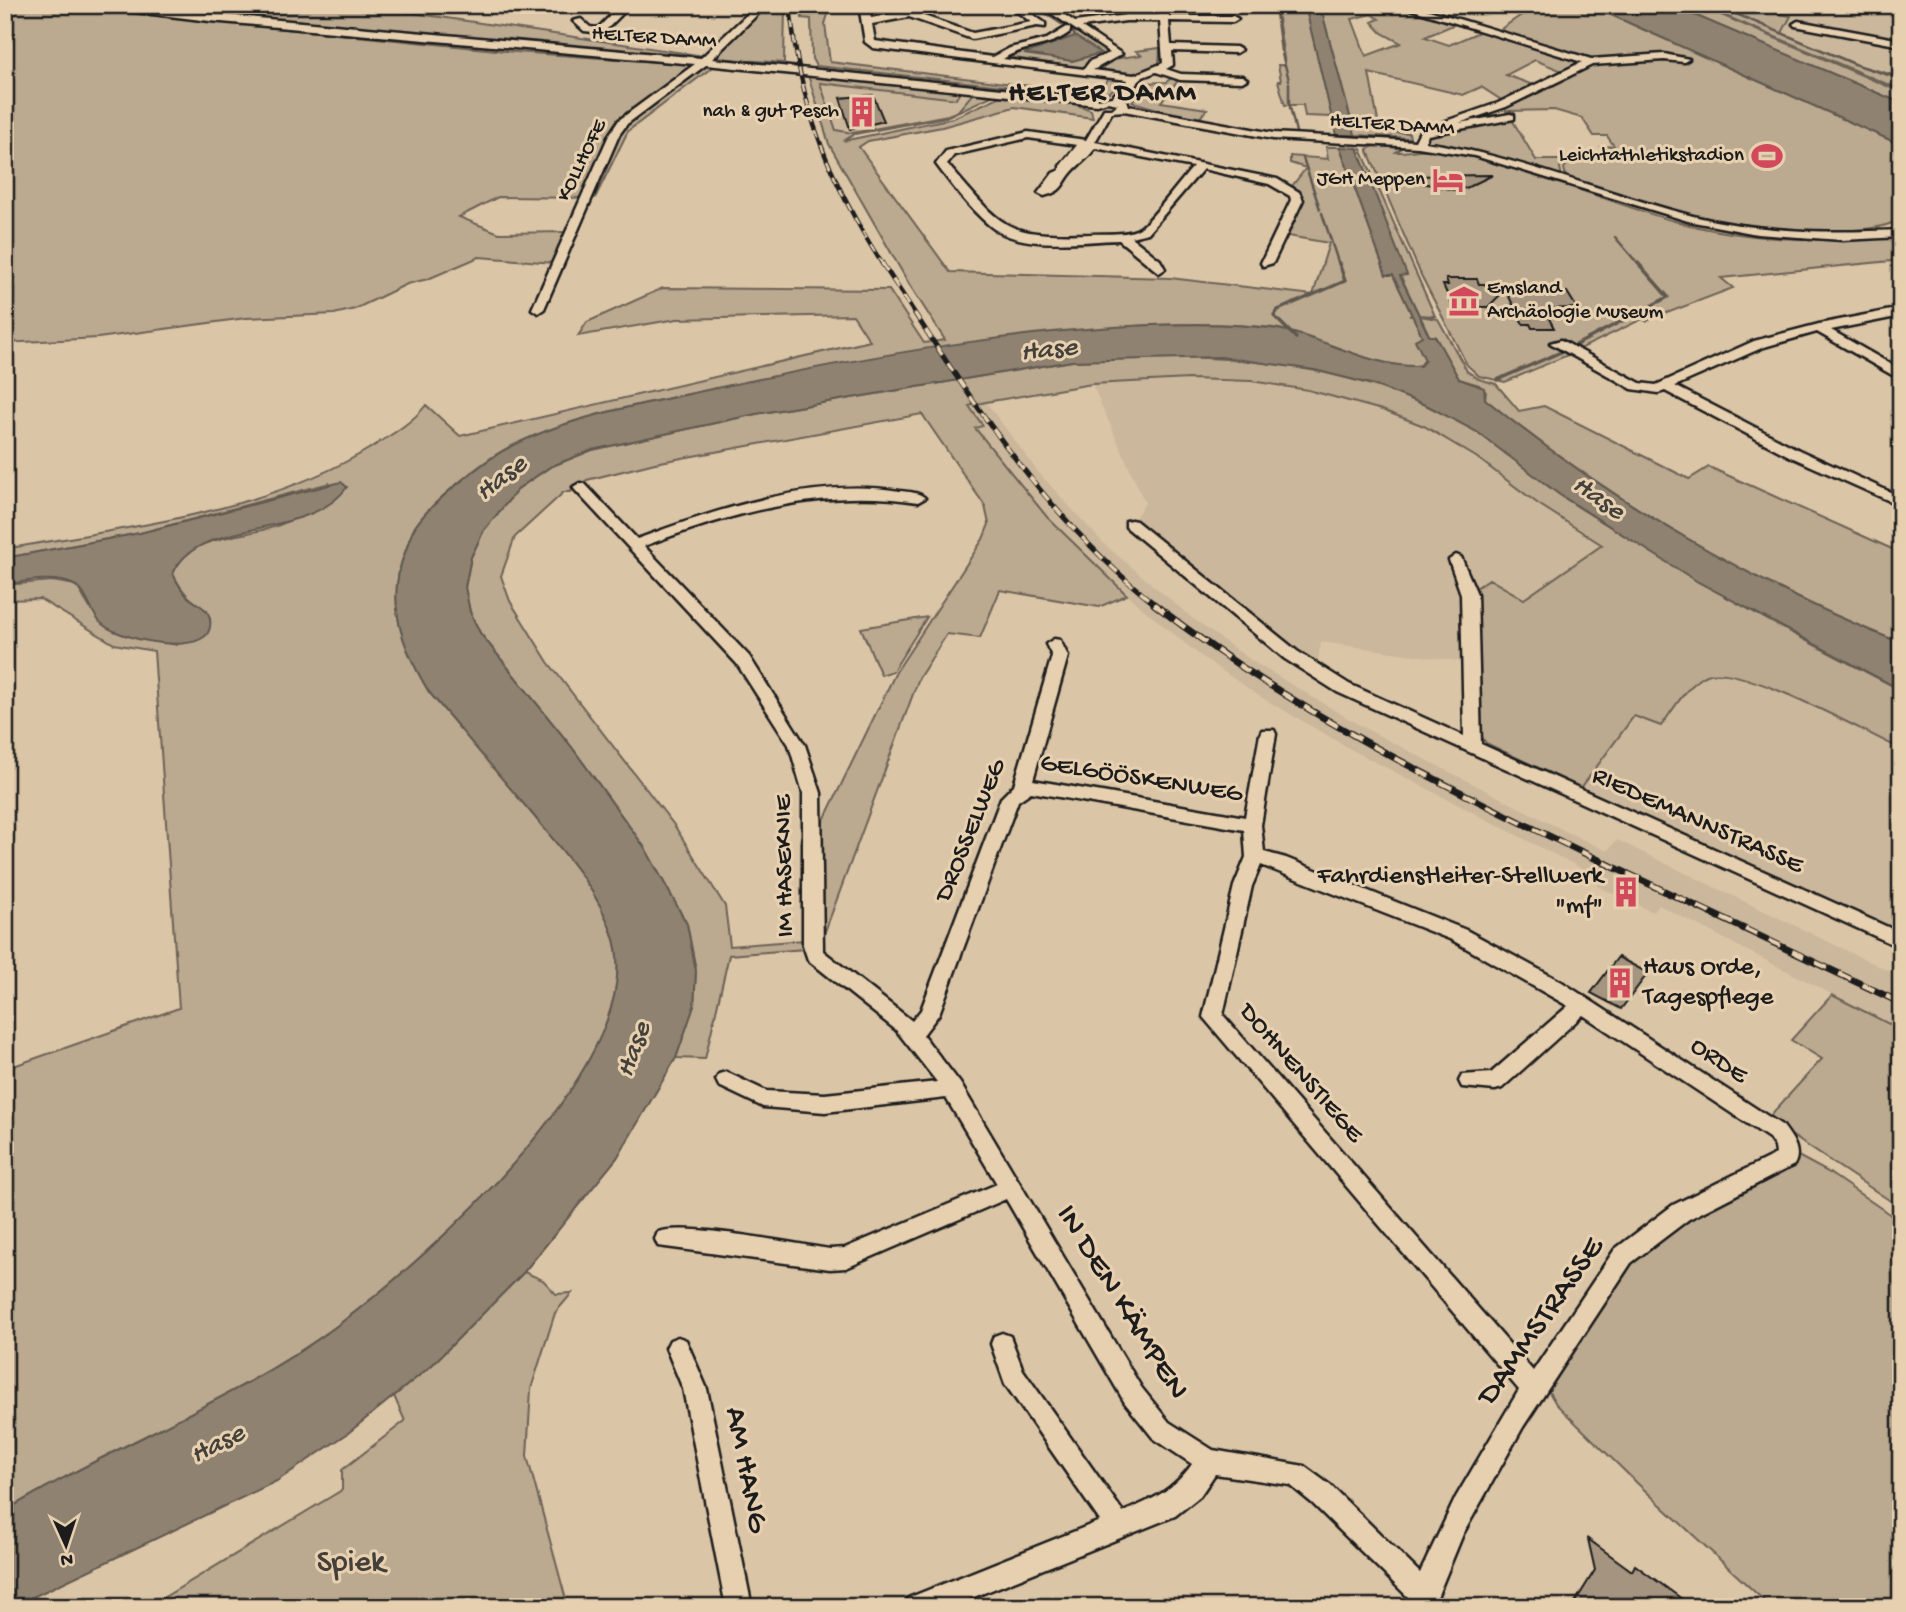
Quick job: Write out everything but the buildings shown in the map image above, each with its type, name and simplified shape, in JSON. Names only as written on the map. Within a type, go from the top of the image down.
[{"type":"street","name":"HELTER DAMM","points":[[83,5],[506,47],[898,78],[1120,104],[1273,136],[1419,144],[1476,153],[1647,206],[1724,226],[1792,235],[1901,233]]},
{"type":"street","points":[[578,21],[590,31],[600,30],[627,5]]},
{"type":"street","name":"KOLLHOFE","points":[[538,309],[614,135],[633,113],[704,62],[763,5]]},
{"type":"street","points":[[864,5],[871,44],[960,58],[1016,62],[1136,78],[1168,65],[1163,5]]},
{"type":"street","points":[[867,22],[957,5]]},
{"type":"street","points":[[1012,5],[1052,32],[1118,18],[1233,19]]},
{"type":"street","points":[[1043,5],[1072,28],[1117,54],[1094,63],[1087,71]]},
{"type":"street","points":[[1401,5],[1545,46],[1590,62]]},
{"type":"street","points":[[910,14],[972,36],[1038,23]]},
{"type":"street","points":[[1798,24],[1901,43]]},
{"type":"street","points":[[993,62],[1009,51],[1052,41],[1072,28]]},
{"type":"street","points":[[960,58],[972,36]]},
{"type":"street","points":[[1168,48],[1236,50]]},
{"type":"street","points":[[1449,128],[1447,124],[1502,105],[1590,62],[1664,57],[1684,59]]},
{"type":"street","points":[[1159,70],[1180,77],[1242,79]]},
{"type":"street","points":[[1066,171],[1074,167],[1090,149],[1089,144],[1108,111],[1120,104],[1136,78]]},
{"type":"street","points":[[1097,102],[1098,108],[1108,111]]},
{"type":"street","points":[[1419,144],[1424,133],[1510,117]]},
{"type":"street","points":[[1200,165],[1144,231],[1122,236],[1029,239],[994,223],[942,163],[944,157],[1028,135],[1089,144],[1200,165],[1273,181],[1295,194],[1297,201],[1267,263]]},
{"type":"street","points":[[1122,236],[1156,263],[1159,269]]},
{"type":"street","points":[[1562,347],[1637,386],[1667,387],[1759,344],[1819,328],[1901,312]]},
{"type":"street","points":[[1819,328],[1901,376]]},
{"type":"street","points":[[1667,387],[1794,453],[1901,502]]},
{"type":"street","points":[[1647,388],[1678,404],[1702,405]]},
{"type":"street","name":"IM HASEKNIE","points":[[580,488],[636,544],[743,660],[797,746],[812,793],[812,945],[815,955],[913,1033]]},
{"type":"street","points":[[636,544],[730,511],[788,500],[888,492],[918,498]]},
{"type":"street","name":"RIEDEMANNSTRASSE","points":[[1131,524],[1316,672],[1343,688],[1901,941]]},
{"type":"street","points":[[1456,560],[1469,594],[1473,747]]},
{"type":"street","name":"DROSSELWEG","points":[[913,1033],[929,1014],[1010,798],[1022,788],[1060,656],[1054,643]]},
{"type":"street","name":"DOHNENSTIEGE","points":[[1268,734],[1252,825],[1255,857],[1243,886],[1213,1017],[1533,1388]]},
{"type":"street","name":"GELGÖÖSKENWEG","points":[[1022,788],[1031,786],[1252,825]]},
{"type":"street","name":"ORDE","points":[[1255,857],[1280,863],[1459,935],[1583,1004],[1776,1132],[1785,1144]]},
{"type":"street","points":[[1469,1081],[1495,1082],[1583,1004]]},
{"type":"street","name":"IN DEN KÄMPEN","points":[[913,1033],[953,1089],[1133,1395],[1161,1430],[1209,1461],[1295,1474],[1321,1494],[1422,1601]]},
{"type":"street","points":[[726,1080],[763,1099],[825,1103],[953,1089]]},
{"type":"street","name":"DAMMSTRASSE","points":[[1422,1601],[1436,1562],[1476,1484],[1533,1388],[1547,1372],[1623,1256],[1681,1212],[1787,1159],[1785,1144]]},
{"type":"street","points":[[666,1239],[705,1241],[830,1259],[846,1258],[1012,1187]]},
{"type":"street","points":[[1002,1344],[1013,1377],[1118,1526]]},
{"type":"street","name":"AM HANG","points":[[678,1348],[695,1389],[739,1607]]},
{"type":"street","points":[[917,1607],[1166,1507],[1191,1487],[1209,1461]]},
{"type":"shaded area","points":[[1731,5],[1901,5],[1901,77],[1857,65],[1781,33],[1790,16]]},
{"type":"shaded area","points":[[820,84],[956,99],[958,90],[974,92],[958,111],[948,115],[852,133],[836,130]]},
{"type":"shaded area","points":[[1187,379],[1251,381],[1308,390],[1382,410],[1424,426],[1476,457],[1537,503],[1603,546],[1524,599],[1489,579],[1471,663],[1321,642],[1316,672],[1131,524],[1145,503],[1092,384]]},
{"type":"shaded area","points":[[986,402],[1039,473],[1104,544],[1192,618],[1252,661],[1368,730],[1561,829],[1607,851],[1617,840],[1901,977],[1901,1030],[1659,905],[1653,912],[1597,886],[1600,878],[1354,751],[1259,696],[1198,654],[1137,604],[1047,517],[974,428],[982,426],[968,406]]},
{"type":"shaded area","points":[[1709,614],[1901,713],[1901,931],[1581,788]]},
{"type":"green space","points":[[5,5],[45,5],[516,52],[714,66],[628,131],[595,198],[498,197],[459,217],[499,233],[566,232],[554,263],[479,257],[428,279],[407,284],[355,309],[334,314],[246,318],[98,338],[5,343]]},
{"type":"green space","points":[[109,5],[358,5],[704,56],[697,58]]},
{"type":"green space","points":[[767,5],[785,5],[784,63],[715,58]]},
{"type":"green space","points":[[801,5],[839,5],[841,11],[829,11],[825,24],[830,62],[1097,94],[1109,78],[1121,81],[1110,92],[1095,96],[816,66],[812,59],[811,19],[802,18]]},
{"type":"green space","points":[[1276,5],[1305,5],[1332,117],[1305,116],[1303,105],[1285,105],[1278,81],[1281,81],[1278,65],[1285,65]]},
{"type":"green space","points":[[1320,5],[1398,5],[1557,49],[1498,31],[1536,5],[1589,5],[1901,145],[1901,219],[1876,227],[1833,231],[1763,227],[1697,216],[1566,179],[1564,168],[1571,160],[1594,160],[1605,153],[1601,147],[1614,146],[1607,136],[1594,136],[1582,118],[1554,110],[1506,111],[1503,106],[1570,74],[1535,60],[1506,75],[1536,86],[1503,101],[1481,87],[1463,95],[1369,73],[1380,132],[1409,133],[1410,138],[1355,135]],"holes":[[[1371,14],[1379,19],[1372,22],[1382,33],[1401,43],[1366,56],[1352,19]],[[1455,24],[1479,32],[1449,45],[1425,37]]]},
{"type":"green space","points":[[1671,5],[1698,5],[1901,92],[1901,103]]},
{"type":"green space","points":[[1700,5],[1731,5],[1791,16],[1782,33],[1857,65],[1901,77],[1901,90]]},
{"type":"green space","points":[[1076,31],[1110,54],[1082,68],[1002,56],[1054,42],[1068,32]],"holes":[[[1072,37],[1089,56],[1072,61],[1028,52]]]},
{"type":"green space","points":[[1160,48],[1159,64],[1130,75],[1098,71],[1095,67],[1112,59],[1141,55],[1136,51]]},
{"type":"green space","points":[[808,75],[960,92],[956,99],[820,83],[836,130],[852,133],[948,115],[958,111],[974,92],[996,94],[946,117],[855,134],[843,141],[953,118],[1003,95],[1075,104],[1091,110],[1093,118],[1014,107],[942,127],[868,141],[859,147],[950,272],[1170,278],[1313,295],[1329,243],[1288,236],[1300,203],[1300,197],[1292,186],[1306,168],[1290,163],[1290,156],[1328,159],[1326,147],[1340,147],[1386,275],[1393,275],[1412,315],[1409,316],[1413,316],[1421,334],[1425,347],[1422,365],[1390,364],[1294,333],[1258,326],[1148,325],[1030,336],[818,368],[606,412],[555,428],[507,449],[459,483],[434,504],[412,534],[399,571],[399,624],[411,658],[429,692],[565,853],[597,899],[612,933],[617,982],[600,1037],[568,1094],[525,1150],[425,1253],[377,1294],[338,1325],[259,1376],[5,1511],[5,1069],[179,1008],[154,651],[114,644],[40,599],[5,600],[5,585],[52,581],[76,585],[90,608],[138,638],[177,645],[207,611],[179,586],[173,574],[181,560],[207,543],[270,528],[290,520],[330,483],[140,533],[5,558],[5,549],[194,515],[287,488],[372,447],[408,423],[426,405],[460,436],[870,341],[853,315],[677,319],[578,336],[587,322],[663,288],[889,290],[924,343],[945,340],[909,284],[829,144]]},
{"type":"green space","points":[[1173,77],[1180,78],[1161,102],[1207,109],[1198,120],[1132,102],[1143,83],[1166,82]]},
{"type":"green space","points":[[1511,118],[1536,160],[1566,160],[1560,167],[1562,178],[1476,151],[1427,142],[1430,133]]},
{"type":"green space","points":[[1375,146],[1402,148],[1396,152],[1427,150],[1489,161],[1705,229],[1789,239],[1901,238],[1901,260],[1721,278],[1733,288],[1646,321],[1642,319],[1576,351],[1559,342],[1552,346],[1568,355],[1505,382],[1479,376],[1467,365],[1421,275],[1367,149]]},
{"type":"green space","points":[[1357,148],[1361,149],[1435,316],[1419,315],[1400,275],[1406,274]]},
{"type":"green space","points":[[1420,316],[1438,319],[1467,371],[1479,379],[1496,384],[1519,411],[1544,406],[1689,479],[1709,467],[1901,553],[1901,643],[1792,595],[1737,567],[1631,504],[1580,470],[1485,399],[1486,392],[1479,385],[1459,379],[1435,337],[1430,337]]},
{"type":"green space","points":[[1160,357],[1242,360],[1323,372],[1402,395],[1439,411],[1487,438],[1560,495],[1669,563],[1767,620],[1901,690],[1901,735],[1895,746],[1829,713],[1745,678],[1723,674],[1707,675],[1687,691],[1661,726],[1634,716],[1581,788],[1486,743],[1480,734],[1472,591],[1489,579],[1524,599],[1602,545],[1537,503],[1476,457],[1424,426],[1382,410],[1308,390],[1251,381],[1189,379],[1092,384],[986,402],[969,406],[983,426],[975,428],[1047,517],[1127,595],[1099,607],[1000,590],[980,638],[947,634],[919,678],[820,945],[820,828],[896,672],[983,539],[989,524],[985,506],[922,414],[655,463],[587,480],[570,492],[564,492],[515,537],[501,576],[510,601],[548,662],[674,825],[725,906],[730,946],[804,940],[805,949],[729,955],[705,1059],[676,1058],[694,1005],[696,971],[687,924],[645,848],[571,746],[480,633],[470,612],[465,588],[471,557],[484,530],[519,488],[550,467],[592,450],[756,414],[1072,361]]},
{"type":"green space","points":[[927,617],[893,671],[881,675],[861,628]]},
{"type":"green space","points":[[1832,995],[1901,1030],[1901,1208],[1767,1119],[1822,1059],[1791,1040]]},
{"type":"green space","points":[[1798,1156],[1828,1172],[1901,1222],[1901,1607],[1771,1607],[1556,1404],[1546,1387],[1630,1262],[1687,1217]]},
{"type":"green space","name":"Spiek","points":[[524,1272],[543,1280],[556,1294],[572,1293],[555,1313],[531,1389],[527,1456],[568,1607],[148,1607],[342,1490],[342,1470],[405,1421],[394,1396],[432,1365]]},
{"type":"water","points":[[1305,5],[1320,5],[1355,135],[1336,135]]},
{"type":"water","points":[[1589,5],[1671,5],[1901,103],[1901,145]]},
{"type":"water","points":[[1075,36],[1101,53],[1072,61],[1024,54]]},
{"type":"water","name":"Hase","points":[[1340,147],[1357,148],[1407,275],[1400,276],[1429,336],[1435,336],[1459,379],[1484,388],[1485,399],[1531,436],[1631,505],[1684,537],[1792,595],[1901,643],[1901,690],[1698,582],[1560,495],[1477,432],[1428,406],[1374,385],[1315,370],[1221,357],[1072,361],[756,414],[592,450],[550,467],[519,488],[484,530],[471,557],[465,587],[470,612],[480,633],[571,746],[645,848],[687,924],[696,971],[694,1006],[676,1058],[617,1158],[524,1272],[432,1365],[347,1434],[277,1481],[12,1607],[5,1607],[5,1511],[259,1376],[300,1352],[377,1294],[425,1253],[525,1150],[568,1094],[600,1037],[617,982],[612,933],[597,899],[565,853],[429,692],[404,641],[397,607],[399,571],[411,534],[424,515],[458,483],[496,455],[554,428],[630,407],[902,352],[1104,328],[1234,325],[1277,329],[1383,362],[1420,366],[1425,360],[1415,340],[1422,336],[1393,275],[1386,275]]},
{"type":"water","points":[[341,482],[347,487],[330,504],[307,515],[228,535],[205,544],[186,556],[173,574],[185,594],[208,613],[210,619],[206,635],[195,641],[152,642],[111,629],[98,620],[79,588],[67,582],[40,580],[5,585],[5,558],[140,533]]},
{"type":"waterway","points":[[1033,5],[1066,27]]},
{"type":"waterway","points":[[1275,5],[1281,51]]},
{"type":"waterway","points":[[1715,5],[1857,65],[1901,79]]},
{"type":"waterway","points":[[1073,32],[1075,36]]},
{"type":"waterway","points":[[1282,54],[1289,80]]},
{"type":"waterway","points":[[1289,83],[1289,103],[1296,132]]},
{"type":"waterway","points":[[1303,158],[1320,209]]},
{"type":"waterway","points":[[1322,213],[1339,265]]},
{"type":"waterway","points":[[1615,237],[1639,265]]},
{"type":"waterway","points":[[1296,338],[1274,316],[1278,310],[1345,281],[1339,263]]},
{"type":"waterway","points":[[1497,380],[1570,348],[1668,297],[1638,263]]},
{"type":"railway","points":[[790,5],[801,76],[820,141],[847,203],[883,265]]},
{"type":"railway","points":[[882,263],[973,401],[1039,489],[1114,569],[1156,605]]},
{"type":"railway","points":[[1154,604],[1256,676],[1417,770],[1584,853],[1901,1003]]},
{"type":"place","name":"nah & gut Pesch","points":[[862,112]]},
{"type":"place","name":"Leichtathletikstadion","points":[[1767,156]]},
{"type":"place","name":"JGH Meppen","points":[[1448,180]]},
{"type":"place","name":"Emsland Archäologie Museum","points":[[1464,301]]},
{"type":"place","name":"Fahrdienstleiter-Stellwerk \"mf\"","points":[[1626,892]]},
{"type":"place","name":"Haus Orde, Tagespflege","points":[[1620,983]]},
{"type":"district","name":"HELTER DAMM","points":[[1103,94]]}]
